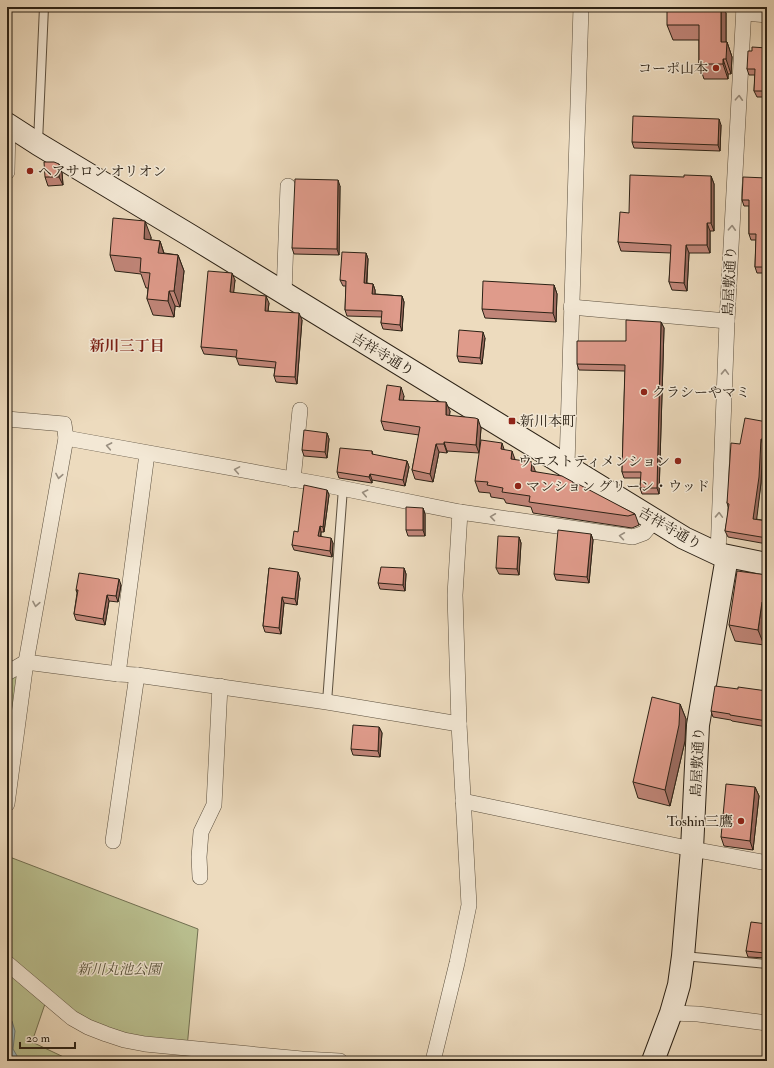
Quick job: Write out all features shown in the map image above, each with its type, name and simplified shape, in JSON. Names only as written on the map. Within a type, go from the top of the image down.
[{"type":"main road","name":"吉祥寺通り","points":[[8,124],[38,144],[567,465],[654,521],[684,538],[722,556],[767,564]]},
{"type":"main road","name":"島屋敷通り","points":[[653,1061],[671,1013],[679,985],[683,956],[692,849],[698,725],[722,556]]},
{"type":"street","points":[[567,465],[581,7]]},
{"type":"street","points":[[744,10],[767,15]]},
{"type":"street","name":"島屋敷通り","points":[[722,556],[727,321],[744,10]]},
{"type":"street","points":[[7,172],[8,124]]},
{"type":"street","points":[[284,294],[288,186]]},
{"type":"street","points":[[571,307],[727,321]]},
{"type":"street","points":[[293,480],[300,410]]},
{"type":"street","points":[[7,419],[64,424],[66,438],[26,662],[7,804]]},
{"type":"street","points":[[66,438],[343,488],[460,512],[633,537],[644,533],[654,521]]},
{"type":"street","points":[[118,674],[148,454]]},
{"type":"street","points":[[433,1061],[457,964],[469,905],[459,724],[455,595],[460,512]]},
{"type":"street","points":[[7,673],[26,662],[118,674],[137,674],[327,702],[459,724]]},
{"type":"street","points":[[113,841],[137,674]]},
{"type":"street","points":[[200,877],[199,857],[201,832],[214,805],[220,686]]},
{"type":"street","points":[[463,801],[692,849],[767,863]]},
{"type":"street","points":[[7,963],[72,1018],[88,1027],[124,1040],[145,1044],[302,1059],[340,1061]]},
{"type":"street","points":[[671,1013],[698,1014],[767,1023]]},
{"type":"lane","points":[[38,144],[44,7]]},
{"type":"lane","points":[[327,702],[343,488]]},
{"type":"lane","points":[[683,956],[767,964]]},
{"type":"green space","points":[[26,662],[7,804],[7,673]]},
{"type":"green space","name":"新川丸池公園","points":[[7,856],[198,929],[187,1048],[124,1040],[47,998],[32,1042],[72,1061],[7,1061]]},
{"type":"water","points":[[7,1018],[12,1021],[15,1031],[13,1049],[20,1061],[7,1061]]},
{"type":"building","points":[[667,7],[721,7],[721,42],[727,42],[726,59],[723,59],[723,64],[699,64],[699,25],[667,25]]},
{"type":"building","points":[[752,47],[767,48],[767,91],[754,91],[755,69],[747,69],[748,51],[752,51]]},
{"type":"building","points":[[633,116],[719,119],[718,145],[632,142]]},
{"type":"building","points":[[44,162],[54,162],[59,164],[59,177],[45,177]]},
{"type":"building","points":[[630,175],[684,177],[684,175],[711,176],[711,223],[707,223],[707,245],[686,245],[684,283],[669,282],[671,245],[618,242],[620,212],[629,213]]},
{"type":"building","points":[[743,177],[767,178],[767,267],[755,267],[756,234],[749,234],[749,200],[742,200]]},
{"type":"building","points":[[295,179],[338,180],[337,249],[292,248]]},
{"type":"building","points":[[113,218],[145,221],[144,239],[160,241],[158,253],[178,255],[174,291],[169,291],[168,301],[147,299],[150,273],[140,272],[141,258],[110,255]]},
{"type":"building","points":[[342,252],[366,253],[364,283],[373,284],[372,294],[402,296],[400,325],[381,323],[382,311],[345,310],[346,281],[340,280]]},
{"type":"building","points":[[208,271],[232,273],[230,292],[266,296],[265,311],[299,313],[295,377],[274,376],[276,362],[236,358],[237,350],[201,347]]},
{"type":"building","points":[[483,281],[554,285],[553,313],[482,309]]},
{"type":"building","name":"クラシーやマミ","points":[[626,320],[661,322],[657,488],[640,488],[641,472],[622,472],[625,365],[577,364],[577,341],[626,341]]},
{"type":"building","points":[[459,330],[483,332],[480,358],[457,356]]},
{"type":"building","points":[[387,385],[401,387],[399,400],[446,402],[446,415],[478,419],[476,445],[444,442],[444,444],[436,444],[430,474],[412,470],[420,427],[381,421]]},
{"type":"building","points":[[745,418],[767,422],[767,440],[761,439],[759,477],[753,519],[767,521],[767,538],[725,531],[729,504],[727,503],[731,443],[740,444]]},
{"type":"building","points":[[304,430],[327,433],[325,452],[302,450]]},
{"type":"building","points":[[481,440],[502,443],[501,449],[512,451],[511,459],[532,462],[531,471],[562,476],[635,514],[628,516],[529,502],[530,496],[502,492],[503,488],[487,485],[488,482],[475,481]]},
{"type":"building","points":[[340,448],[372,451],[372,454],[407,461],[403,480],[370,474],[369,477],[337,472]]},
{"type":"building","points":[[304,485],[327,490],[323,527],[320,526],[318,536],[331,538],[330,551],[292,545],[294,531],[298,532]]},
{"type":"building","points":[[406,507],[423,508],[423,530],[406,530]]},
{"type":"building","points":[[558,530],[591,534],[587,577],[554,574]]},
{"type":"building","points":[[498,536],[519,537],[517,569],[496,568]]},
{"type":"building","points":[[381,567],[404,568],[403,585],[378,583]]},
{"type":"building","points":[[269,568],[298,572],[295,599],[282,597],[279,628],[263,626]]},
{"type":"building","points":[[737,571],[767,575],[767,603],[762,602],[758,630],[729,625]]},
{"type":"building","points":[[79,573],[119,579],[116,596],[107,595],[103,619],[74,614]]},
{"type":"building","points":[[715,686],[738,689],[738,687],[767,691],[767,721],[711,711]]},
{"type":"building","points":[[652,697],[680,704],[679,725],[665,790],[633,782]]},
{"type":"building","points":[[353,725],[379,727],[378,751],[351,749]]},
{"type":"building","points":[[726,784],[755,787],[750,841],[721,837]]},
{"type":"building","points":[[751,922],[767,924],[767,954],[746,951]]},
{"type":"place","name":"コーポ山本","points":[[716,68]]},
{"type":"place","name":"ヘアサロン オリオン","points":[[30,171]]},
{"type":"place","name":"クラシーやマミ","points":[[644,392]]},
{"type":"place","name":"新川本町","points":[[512,421]]},
{"type":"place","name":"ウエストティメンション","points":[[678,461]]},
{"type":"place","name":"マンション グリーン・ウッド","points":[[518,486]]},
{"type":"place","name":"Toshin三鷹","points":[[741,821]]},
{"type":"district","name":"新川三丁目","points":[[127,346]]}]
